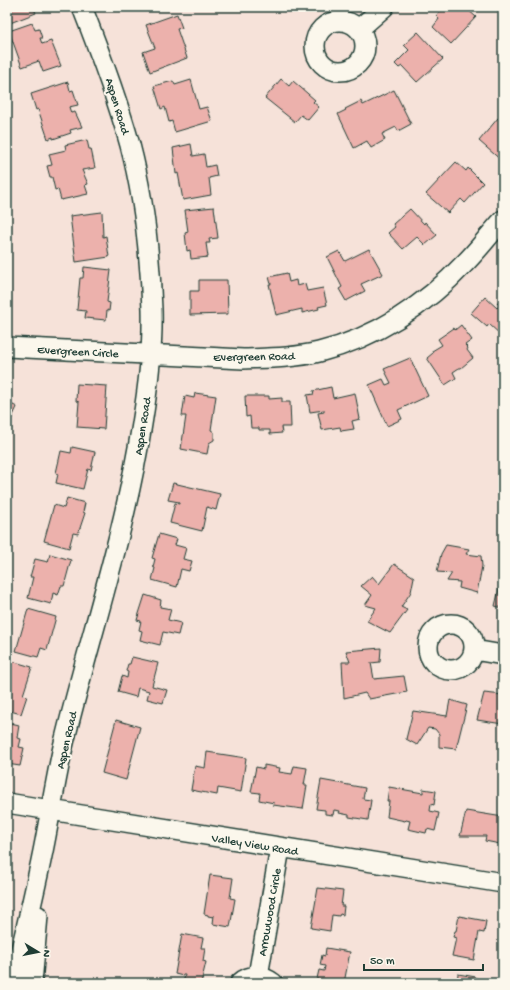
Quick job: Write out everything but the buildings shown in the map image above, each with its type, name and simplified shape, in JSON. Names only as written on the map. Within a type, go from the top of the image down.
[{"type":"street","name":"Aspen Road","points":[[13,983],[45,843],[62,749],[120,531],[136,460],[146,396],[150,354],[152,312],[148,257],[140,195],[130,147],[113,88],[82,7]]},
{"type":"street","points":[[359,29],[384,7]]},
{"type":"street","name":"Evergreen Road","points":[[150,354],[243,359],[280,358],[319,352],[358,339],[390,324],[426,299],[464,264],[503,220]]},
{"type":"street","name":"Evergreen Circle","points":[[7,347],[150,354]]},
{"type":"street","points":[[474,650],[503,655]]},
{"type":"street","name":"Valley View Road","points":[[7,803],[503,883]]},
{"type":"street","name":"Aspen Road","points":[[32,983],[45,843]]},
{"type":"street","name":"Arrowwood Circle","points":[[240,983],[251,977],[266,980],[280,848]]}]
